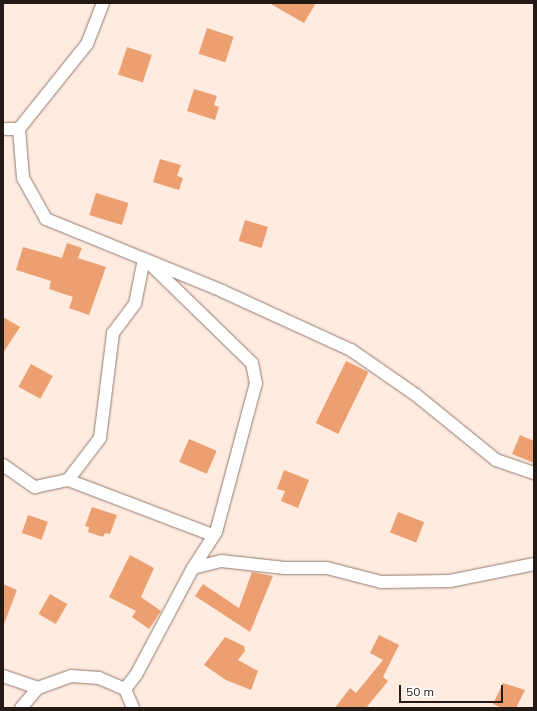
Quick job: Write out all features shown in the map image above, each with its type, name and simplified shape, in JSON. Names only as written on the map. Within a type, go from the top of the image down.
[{"type":"street","points":[[103,3],[87,44],[19,129],[23,178],[46,219],[144,259],[351,350],[416,395],[496,460],[534,473]]},
{"type":"street","points":[[3,129],[19,129]]},
{"type":"street","points":[[68,480],[100,438],[113,333],[135,304],[144,259]]},
{"type":"street","points":[[125,689],[136,676],[193,568],[213,535],[256,383],[252,363],[144,259]]},
{"type":"street","points":[[3,464],[35,487],[68,480],[213,535]]},
{"type":"street","points":[[193,568],[221,561],[285,568],[327,568],[381,582],[450,581],[534,564]]},
{"type":"street","points":[[3,676],[38,688]]},
{"type":"street","points":[[21,708],[38,688],[71,676],[99,678],[125,689],[133,708]]},
{"type":"building","points":[[269,3],[316,3],[304,23]]},
{"type":"building","points":[[207,28],[234,37],[225,62],[199,54]]},
{"type":"building","points":[[127,47],[152,55],[143,83],[118,75]]},
{"type":"building","points":[[194,89],[217,96],[214,105],[219,107],[215,120],[187,111]]},
{"type":"building","points":[[160,159],[181,165],[177,176],[183,178],[179,190],[153,182]]},
{"type":"building","points":[[96,193],[129,203],[122,225],[89,215]]},
{"type":"building","points":[[245,220],[268,227],[262,248],[239,241]]},
{"type":"building","points":[[67,243],[82,248],[78,258],[106,267],[89,315],[69,308],[73,297],[49,289],[51,281],[16,270],[23,247],[62,258]]},
{"type":"building","points":[[3,317],[20,327],[3,353]]},
{"type":"building","points":[[346,361],[368,372],[338,434],[316,423]]},
{"type":"building","points":[[31,364],[53,376],[40,399],[18,387]]},
{"type":"building","points":[[520,435],[534,441],[534,463],[512,454]]},
{"type":"building","points":[[189,439],[217,451],[207,474],[179,462]]},
{"type":"building","points":[[284,470],[309,480],[298,508],[281,501],[285,491],[277,489]]},
{"type":"building","points":[[92,507],[117,515],[110,534],[105,533],[103,537],[88,532],[89,527],[85,526]]},
{"type":"building","points":[[398,512],[424,522],[416,543],[390,533]]},
{"type":"building","points":[[28,515],[48,522],[42,540],[22,533]]},
{"type":"building","points":[[130,555],[154,568],[141,597],[161,611],[149,629],[132,617],[136,611],[109,597]]},
{"type":"building","points":[[252,572],[273,576],[250,632],[195,596],[203,584],[239,608]]},
{"type":"building","points":[[3,584],[17,590],[4,624],[3,624]]},
{"type":"building","points":[[50,594],[67,604],[56,624],[38,614]]},
{"type":"building","points":[[379,635],[399,645],[383,677],[388,681],[366,708],[335,708],[350,688],[356,693],[383,660],[370,653]]},
{"type":"building","points":[[225,637],[244,646],[245,651],[238,660],[258,671],[251,690],[226,680],[204,665]]},
{"type":"building","points":[[503,683],[525,690],[516,708],[502,708],[493,704]]}]
